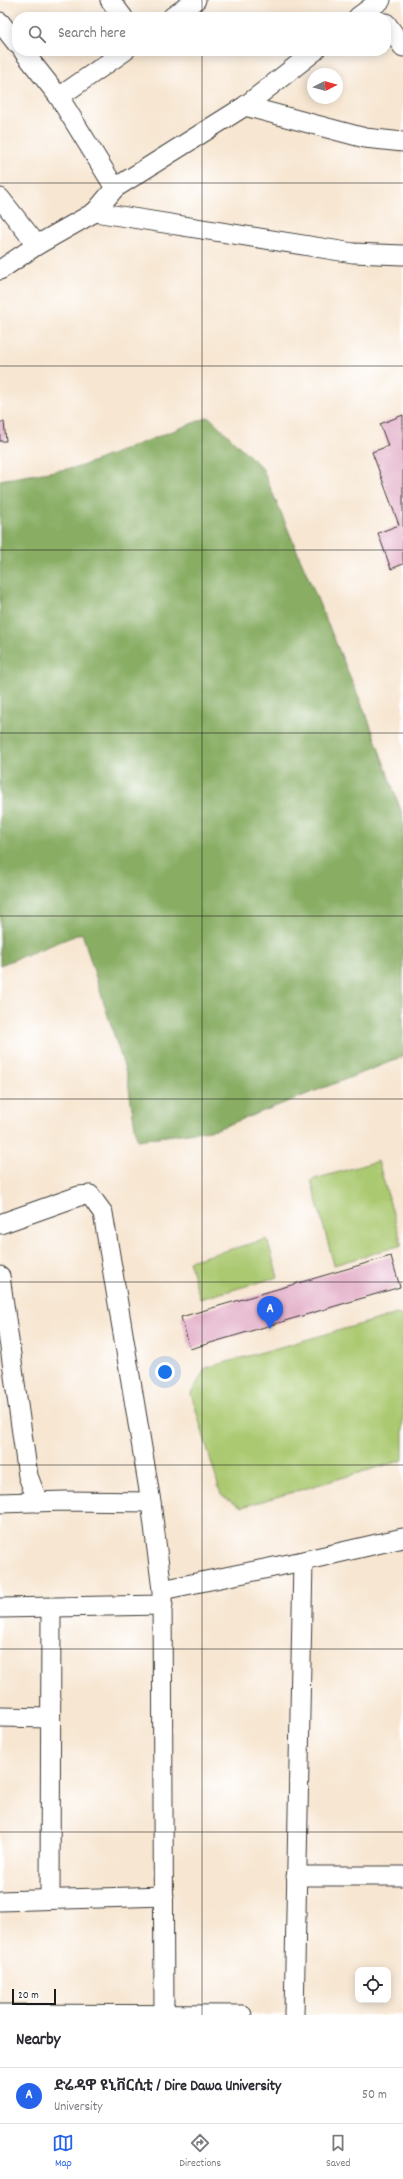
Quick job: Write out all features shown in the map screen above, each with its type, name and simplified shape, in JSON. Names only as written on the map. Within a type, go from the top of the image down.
[{"type":"street","points":[[110,0],[119,12]]},
{"type":"street","points":[[179,12],[196,0]]},
{"type":"street","points":[[366,12],[377,5]]},
{"type":"street","points":[[0,22],[12,38]]},
{"type":"street","points":[[391,30],[403,47]]},
{"type":"street","points":[[27,56],[59,97],[115,188]]},
{"type":"street","points":[[59,97],[118,56]]},
{"type":"street","points":[[0,270],[37,245],[95,212],[115,188],[245,106],[309,56]]},
{"type":"street","points":[[245,106],[366,138],[403,142]]},
{"type":"street","points":[[0,198],[37,245]]},
{"type":"street","points":[[95,212],[353,253],[403,255]]},
{"type":"street","points":[[0,1224],[78,1196],[90,1195],[103,1213],[151,1502],[162,1597],[164,2014]]},
{"type":"street","points":[[0,1276],[6,1355],[28,1476],[38,1502]]},
{"type":"street","points":[[0,1503],[151,1502]]},
{"type":"street","points":[[0,1608],[51,1608],[162,1597],[303,1561],[403,1538]]},
{"type":"street","points":[[294,2015],[303,1561]]},
{"type":"street","points":[[50,1899],[51,1608]]},
{"type":"street","points":[[0,1717],[50,1718]]},
{"type":"street","points":[[296,1876],[403,1876]]},
{"type":"street","points":[[0,1901],[164,1896]]},
{"type":"street","points":[[0,2014],[242,2015]]},
{"type":"green space","points":[[209,417],[262,468],[368,719],[403,816],[403,1057],[217,1129],[137,1140],[127,1076],[82,933],[0,965],[0,480],[79,467]]},
{"type":"green space","points":[[378,1161],[402,1245],[334,1265],[311,1180]]},
{"type":"green space","points":[[267,1239],[278,1277],[200,1299],[189,1261]]},
{"type":"green space","points":[[397,1314],[403,1316],[403,1460],[242,1507],[221,1495],[191,1393],[206,1368]]},
{"type":"building","points":[[403,415],[403,564],[391,569],[378,533],[399,525],[372,452],[388,446],[380,424]]},
{"type":"building","points":[[0,422],[4,422],[6,441],[0,441]]},
{"type":"building","points":[[391,1256],[400,1287],[190,1349],[181,1317]]},
{"type":"place","name":"ድሬዳዋ ዩኒቨርሲቲ / Dire Dawa University","points":[[270,1329]]}]
